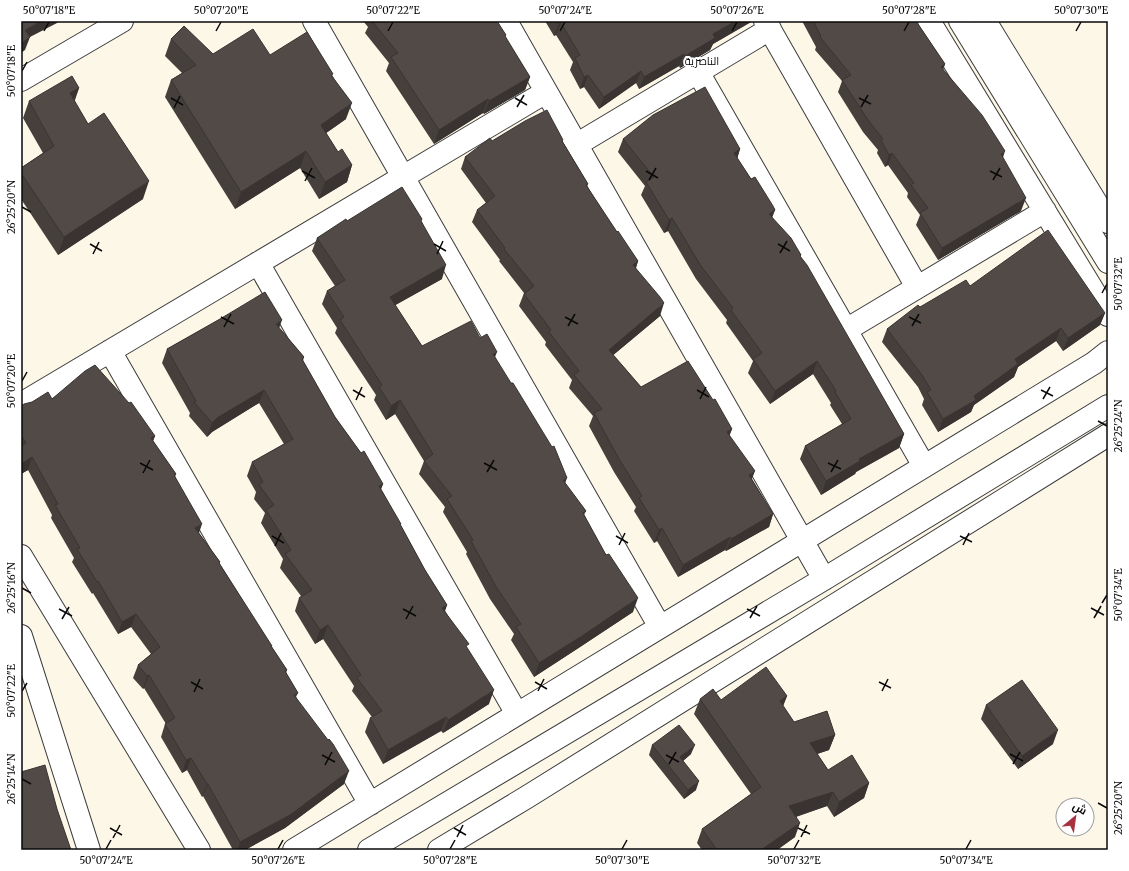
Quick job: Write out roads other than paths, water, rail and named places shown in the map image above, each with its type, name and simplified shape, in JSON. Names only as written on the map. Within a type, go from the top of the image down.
[{"type":"street","points":[[21,80],[122,21]]},
{"type":"street","points":[[314,21],[660,627]]},
{"type":"street","points":[[506,21],[824,579]]},
{"type":"street","points":[[929,21],[1108,315]]},
{"type":"street","points":[[960,21],[1108,262]]},
{"type":"street","points":[[985,21],[1108,222]]},
{"type":"street","points":[[576,145],[698,72],[767,25],[917,287]]},
{"type":"street","points":[[698,72],[924,466]]},
{"type":"street","points":[[21,404],[546,92]]},
{"type":"street","points":[[846,330],[1045,212]]},
{"type":"street","points":[[258,263],[517,714]]},
{"type":"street","points":[[110,351],[370,804]]},
{"type":"street","points":[[294,850],[1094,362],[1108,352]]},
{"type":"street","points":[[369,850],[824,579],[1108,406]]},
{"type":"street","points":[[439,850],[527,797],[1108,435]]},
{"type":"street","points":[[21,556],[199,850]]},
{"type":"street","points":[[21,636],[89,850]]},
{"type":"district","name":"الناصرية","points":[[702,61]]}]
